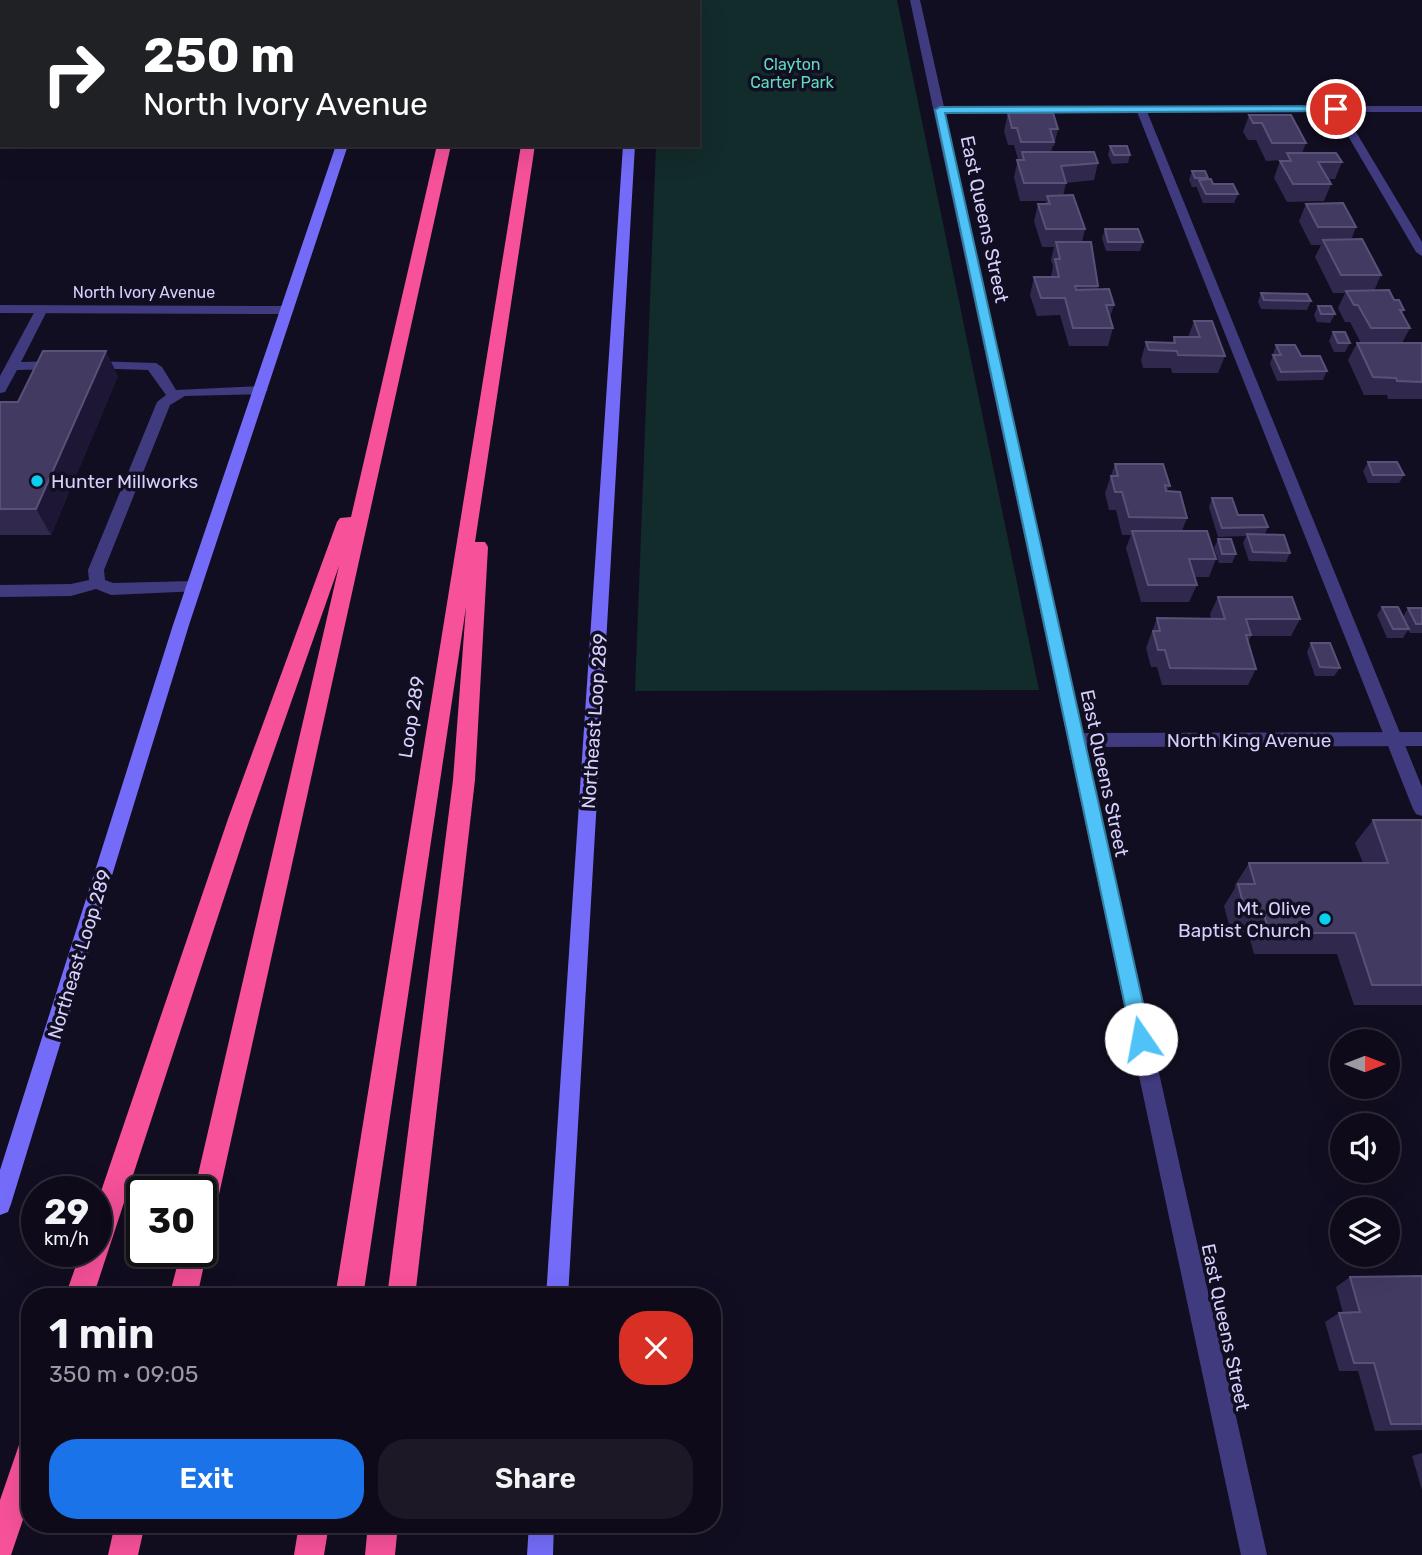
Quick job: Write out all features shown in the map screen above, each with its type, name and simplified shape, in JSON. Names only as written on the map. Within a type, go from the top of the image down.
[{"type":"highway","points":[[210,1176],[444,147]]},
{"type":"highway","name":"Loop 289","points":[[350,1288],[528,147]]},
{"type":"highway","points":[[402,1288],[464,780],[487,414]]},
{"type":"highway","points":[[112,1198],[239,819],[376,441]]},
{"type":"highway","points":[[82,1288],[89,1267]]},
{"type":"highway","points":[[185,1288],[190,1267]]},
{"type":"highway","points":[[0,1546],[21,1480]]},
{"type":"highway","points":[[123,1555],[128,1533]]},
{"type":"highway","points":[[309,1555],[313,1533]]},
{"type":"highway","points":[[380,1555],[382,1533]]},
{"type":"main road","name":"Northeast Loop 289","points":[[0,1204],[6,1167],[194,587],[341,147]]},
{"type":"main road","name":"Northeast Loop 289","points":[[558,1288],[629,147]]},
{"type":"main road","points":[[540,1555],[541,1533]]},
{"type":"street","name":"East Queens Street","points":[[915,0],[1254,1555]]},
{"type":"street","points":[[1141,109],[1422,809]]},
{"type":"street","points":[[1336,109],[1422,252]]},
{"type":"street","points":[[940,110],[1422,109]]},
{"type":"street","name":"North Ivory Avenue","points":[[0,309],[288,310]]},
{"type":"street","points":[[0,389],[43,309]]},
{"type":"street","points":[[13,366],[143,364],[157,370],[173,396]]},
{"type":"street","points":[[97,583],[96,570],[164,402],[182,392],[261,390]]},
{"type":"street","points":[[0,591],[71,590],[97,583],[111,589],[194,587]]},
{"type":"street","name":"North King Avenue","points":[[1076,740],[1422,739]]},
{"type":"green space","name":"Clayton Carter Park","points":[[700,0],[897,0],[1039,690],[635,691],[656,147],[700,147]]},
{"type":"building","points":[[1008,113],[1053,113],[1058,129],[1050,129],[1054,142],[1021,142],[1017,128],[1012,128]]},
{"type":"building","points":[[1249,115],[1291,115],[1306,143],[1272,143],[1262,123],[1253,123]]},
{"type":"building","points":[[1110,146],[1127,146],[1130,155],[1114,155]]},
{"type":"building","points":[[1022,152],[1094,152],[1098,163],[1061,166],[1066,183],[1024,183],[1017,160],[1024,160]]},
{"type":"building","points":[[1287,153],[1336,153],[1342,162],[1318,162],[1331,184],[1293,184],[1280,161],[1291,161]]},
{"type":"building","points":[[1192,171],[1205,171],[1208,178],[1195,178]]},
{"type":"building","points":[[1211,179],[1213,184],[1233,184],[1238,194],[1206,194],[1199,180]]},
{"type":"building","points":[[1073,195],[1085,229],[1046,229],[1038,204],[1050,204],[1047,196]]},
{"type":"building","points":[[1343,203],[1356,227],[1318,227],[1306,204]]},
{"type":"building","points":[[1105,229],[1138,229],[1143,242],[1108,242]]},
{"type":"building","points":[[1362,239],[1381,275],[1341,275],[1323,240]]},
{"type":"building","points":[[1056,242],[1091,242],[1098,286],[1075,286],[1076,290],[1109,289],[1114,305],[1106,305],[1113,328],[1073,328],[1065,298],[1041,298],[1034,277],[1059,277],[1055,259],[1060,259]]},
{"type":"building","points":[[1389,290],[1394,300],[1399,300],[1404,310],[1400,310],[1410,328],[1371,328],[1358,305],[1354,305],[1346,291]]},
{"type":"building","points":[[1261,293],[1307,294],[1311,301],[1264,300]]},
{"type":"building","points":[[1318,306],[1331,306],[1335,314],[1321,314]]},
{"type":"building","points":[[1194,321],[1212,321],[1225,356],[1178,355],[1177,351],[1149,350],[1146,342],[1175,343],[1174,337],[1200,337]]},
{"type":"building","points":[[1333,332],[1345,332],[1350,343],[1338,343]]},
{"type":"building","points":[[1357,343],[1422,343],[1422,382],[1373,377]]},
{"type":"building","points":[[1276,345],[1295,345],[1301,356],[1320,356],[1327,371],[1281,372],[1273,355],[1281,355]]},
{"type":"building","points":[[43,351],[106,351],[36,509],[0,509],[0,402],[18,402]]},
{"type":"building","points":[[1368,462],[1397,462],[1404,475],[1373,475]]},
{"type":"building","points":[[1115,464],[1163,464],[1170,486],[1165,485],[1166,491],[1180,492],[1187,518],[1129,517],[1122,492],[1115,492],[1111,476],[1118,476]]},
{"type":"building","points":[[1212,498],[1232,498],[1238,515],[1263,515],[1268,527],[1222,528]]},
{"type":"building","points":[[1132,531],[1207,531],[1216,559],[1189,559],[1197,585],[1148,585]]},
{"type":"building","points":[[1247,534],[1284,535],[1290,553],[1253,552]]},
{"type":"building","points":[[1218,539],[1231,539],[1236,554],[1222,554]]},
{"type":"building","points":[[1218,597],[1292,597],[1300,619],[1246,619],[1251,635],[1246,635],[1256,669],[1170,668],[1165,650],[1158,650],[1153,631],[1160,631],[1157,618],[1225,619]]},
{"type":"building","points":[[1382,607],[1398,607],[1409,629],[1393,629]]},
{"type":"building","points":[[1408,608],[1422,608],[1422,624],[1416,624]]},
{"type":"building","points":[[1311,643],[1330,643],[1340,668],[1320,667]]},
{"type":"building","name":"Mt. Olive Baptist Church","points":[[1373,820],[1422,820],[1422,985],[1372,985],[1355,933],[1269,933],[1263,910],[1245,910],[1238,884],[1255,884],[1249,863],[1388,863]]},
{"type":"building","points":[[1422,1276],[1422,1424],[1391,1424],[1374,1363],[1354,1363],[1339,1313],[1360,1312],[1350,1277]]},
{"type":"place","name":"Hunter Millworks","points":[[37,481]]},
{"type":"place","name":"Mt. Olive Baptist Church","points":[[1325,919]]},
{"type":"route","points":[[1141,1039],[940,110],[1336,109]]}]
